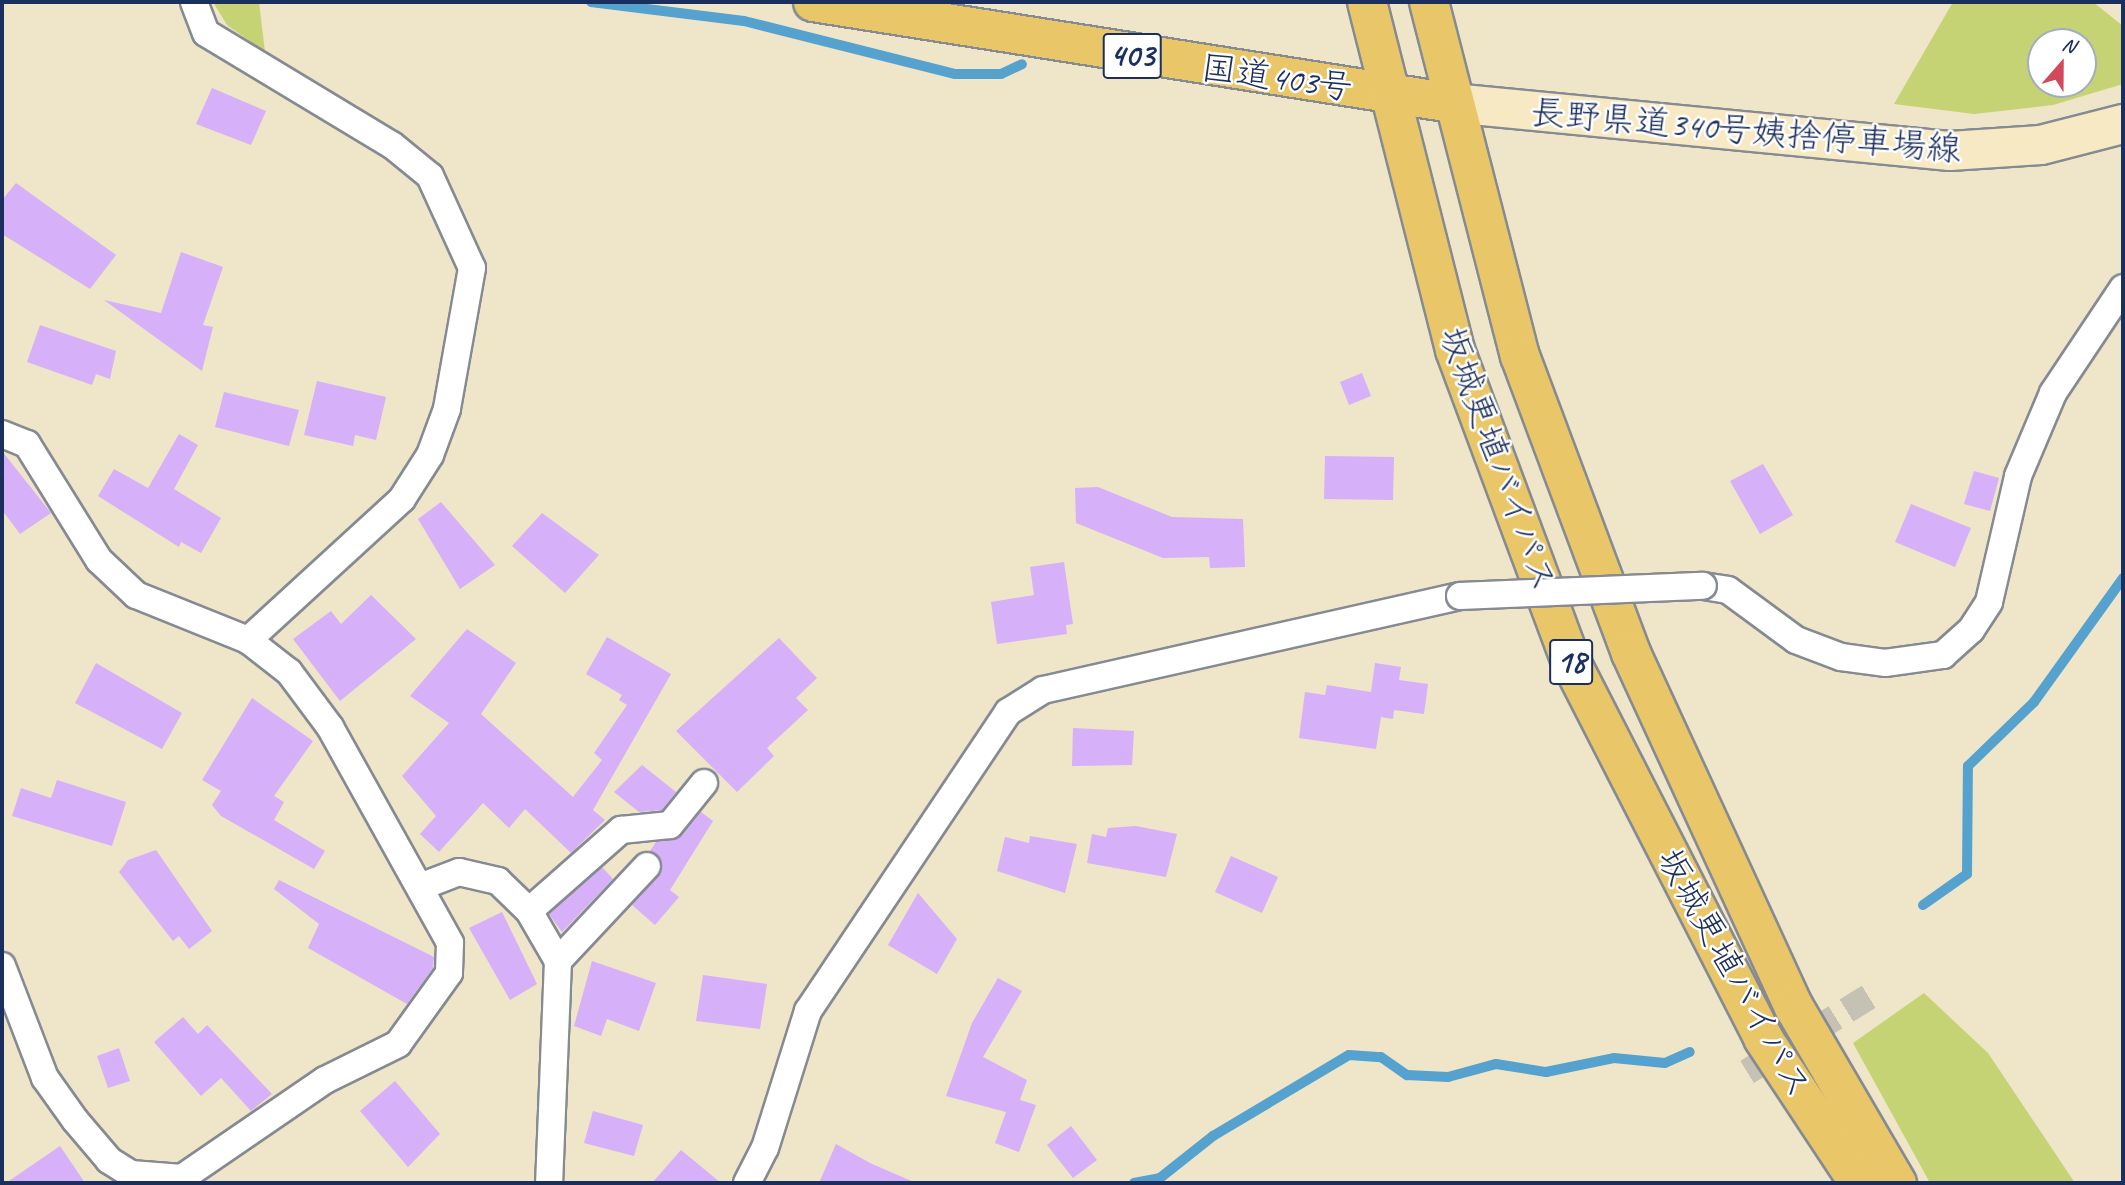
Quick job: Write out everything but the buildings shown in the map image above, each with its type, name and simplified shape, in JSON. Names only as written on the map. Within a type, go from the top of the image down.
[{"type":"highway","name":"国道403号","points":[[813,2],[956,14],[1451,103]]},
{"type":"highway","name":"坂城更埴バイパス","points":[[1367,2],[1455,350],[1572,664],[1763,1038],[1859,1183]]},
{"type":"highway","name":"坂城更埴バイパス","points":[[1429,2],[1451,103],[1520,356],[1631,653],[1794,1007],[1897,1183]]},
{"type":"main road","name":"長野県道340号姨捨停車場線","points":[[1451,103],[1950,151],[2041,145],[2123,124]]},
{"type":"street","points":[[194,2],[206,33],[392,145],[430,176],[472,268],[447,409],[430,455],[402,499],[248,640]]},
{"type":"street","points":[[747,1183],[765,1148],[808,1011],[1008,712],[1043,690],[1460,596],[1703,586],[1728,590],[1796,640],[1841,657],[1885,663],[1943,655],[1971,630],[1989,602],[2018,476],[2053,393],[2123,288]]},
{"type":"street","points":[[2,434],[27,444],[99,560],[136,595],[248,640],[289,672],[330,727],[450,943],[449,973],[398,1044],[325,1080],[182,1178],[131,1174],[109,1160],[83,1130],[45,1077],[2,966]]},
{"type":"street","points":[[529,911],[621,830],[670,825],[704,783]]},
{"type":"street","points":[[558,961],[647,866]]},
{"type":"street","points":[[420,887],[459,872],[498,881],[529,911],[558,961],[549,1183]]},
{"type":"green space","points":[[213,2],[259,2],[265,52],[227,25]]},
{"type":"green space","points":[[1953,2],[2093,2],[2123,26],[2123,84],[2097,92],[2097,28],[2027,28],[2027,98],[2076,98],[2053,105],[1974,114],[1894,104]]},
{"type":"green space","points":[[1924,993],[1988,1053],[2075,1183],[1930,1183],[1853,1043]]},
{"type":"waterway","points":[[591,2],[744,21],[955,74],[1001,74],[1022,64]]},
{"type":"waterway","points":[[1923,905],[1967,874],[1968,766],[2034,702],[2123,578]]},
{"type":"waterway","points":[[1134,1183],[1160,1178],[1213,1136],[1349,1055],[1381,1057],[1407,1075],[1448,1077],[1496,1064],[1546,1072],[1614,1058],[1665,1063],[1690,1052]]},
{"type":"tunnel","points":[[1747,1072],[1875,993]]}]
